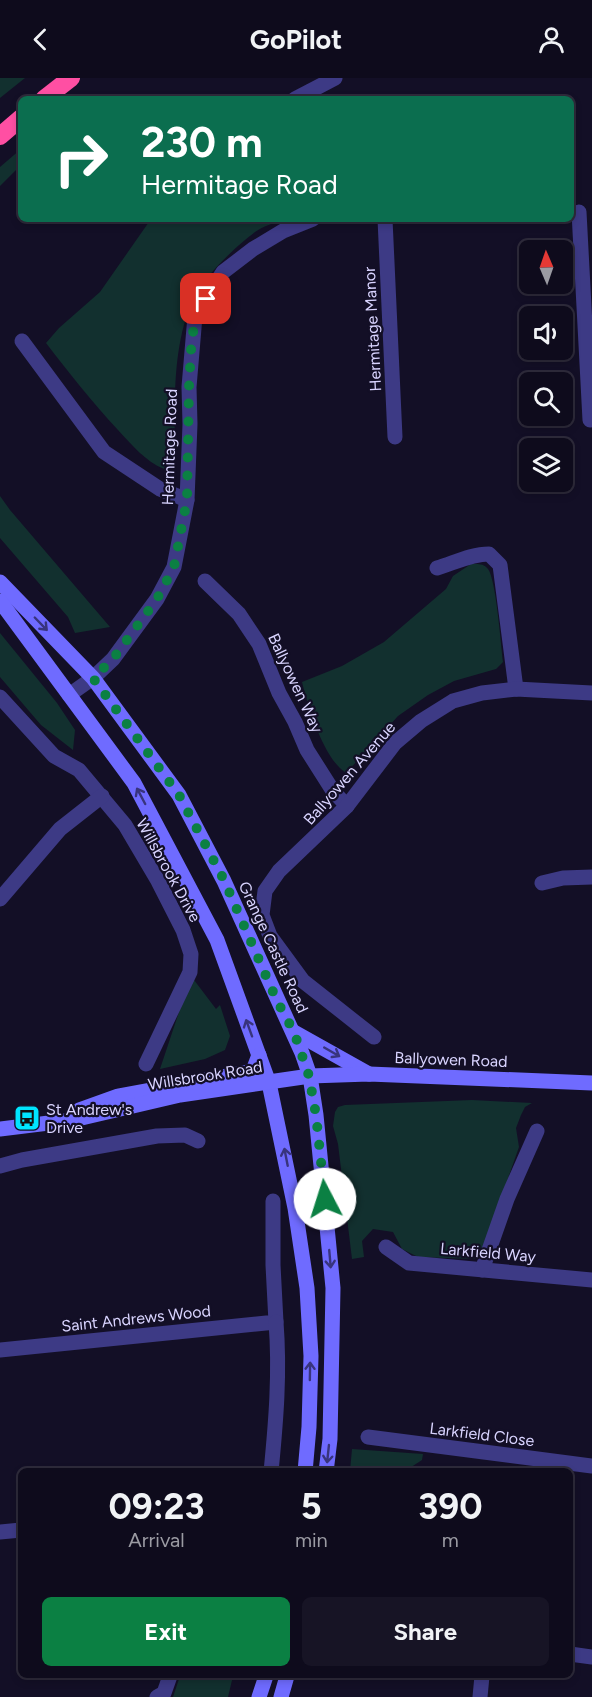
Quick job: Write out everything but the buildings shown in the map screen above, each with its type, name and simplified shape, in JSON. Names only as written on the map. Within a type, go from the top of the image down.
[{"type":"highway","points":[[48,96],[71,78]]},
{"type":"highway","points":[[0,136],[18,121]]},
{"type":"main road","name":"Grange Castle Road","points":[[0,582],[93,678],[179,795],[224,880],[277,1001],[294,1032],[309,1076],[323,1177],[333,1288],[330,1439],[326,1468]]},
{"type":"main road","points":[[0,601],[134,783],[217,940],[260,1055],[269,1083],[293,1198],[307,1288],[310,1356],[309,1428],[305,1468]]},
{"type":"main road","points":[[294,1032],[369,1074]]},
{"type":"main road","points":[[36,1126],[118,1096],[254,1071],[260,1055]]},
{"type":"main road","name":"Ballyowen Road","points":[[309,1076],[369,1074],[592,1083]]},
{"type":"main road","name":"Willsbrook Road","points":[[0,1129],[73,1120],[180,1095],[309,1076]]},
{"type":"main road","points":[[260,1697],[265,1678]]},
{"type":"main road","points":[[281,1697],[286,1678]]},
{"type":"street","points":[[320,94],[335,78]]},
{"type":"street","points":[[581,211],[590,420]]},
{"type":"street","name":"Hermitage Road","points":[[69,695],[93,678],[113,659],[157,599],[174,567],[187,500],[189,387],[195,316],[223,272],[253,249],[283,231],[306,222]]},
{"type":"street","name":"Hermitage Manor","points":[[386,222],[395,437]]},
{"type":"street","points":[[22,341],[104,452],[160,489],[187,500]]},
{"type":"street","points":[[437,568],[476,554],[489,554],[500,565],[516,689]]},
{"type":"street","name":"Ballyowen Way","points":[[205,582],[239,614],[259,644],[279,693],[307,750],[333,791],[347,806]]},
{"type":"street","name":"Ballyowen Avenue","points":[[374,1036],[303,981],[270,936],[262,915],[265,891],[279,872],[347,806],[395,743],[422,721],[453,701],[482,693],[516,689],[592,693]]},
{"type":"street","name":"Willsbrook Drive","points":[[0,697],[54,756],[79,770],[129,830],[159,880],[183,930],[191,954],[190,972],[146,1064]]},
{"type":"street","points":[[0,899],[60,829],[102,796]]},
{"type":"street","points":[[542,883],[563,878],[592,877]]},
{"type":"street","points":[[482,1270],[507,1199],[537,1131]]},
{"type":"street","points":[[0,1167],[22,1160],[157,1136],[185,1135],[198,1141]]},
{"type":"street","points":[[271,1468],[279,1364],[273,1265],[273,1201]]},
{"type":"street","name":"Larkfield Way","points":[[386,1247],[409,1263],[592,1280]]},
{"type":"street","name":"Saint Andrews Wood","points":[[0,1350],[276,1322]]},
{"type":"street","name":"Larkfield Close","points":[[368,1437],[592,1466]]},
{"type":"street","points":[[0,1532],[18,1530]]},
{"type":"street","points":[[573,1654],[592,1657]]},
{"type":"street","points":[[157,1697],[164,1693],[169,1678]]},
{"type":"street","points":[[480,1697],[482,1678]]},
{"type":"green space","points":[[0,78],[25,78],[0,98]]},
{"type":"green space","points":[[18,152],[18,168],[0,186],[0,167]]},
{"type":"green space","points":[[149,222],[277,222],[255,232],[228,255],[202,285],[191,304],[177,362],[175,465],[164,469],[157,466],[128,441],[46,343],[59,328],[100,292]]},
{"type":"green space","points":[[0,496],[110,627],[75,633],[68,617],[0,538]]},
{"type":"green space","points":[[471,564],[484,566],[491,575],[503,662],[496,669],[454,681],[428,695],[398,716],[346,773],[338,766],[324,745],[308,705],[302,682],[342,666],[384,642],[446,589],[453,576]]},
{"type":"green space","points":[[0,633],[57,703],[75,730],[73,750],[41,725],[0,677]]},
{"type":"green space","points":[[191,976],[216,1009],[220,1005],[230,1036],[225,1050],[205,1059],[160,1069]]},
{"type":"green space","points":[[472,1100],[532,1103],[525,1107],[516,1128],[519,1147],[482,1249],[475,1259],[418,1257],[402,1249],[393,1232],[373,1229],[362,1241],[364,1257],[352,1259],[338,1144],[333,1126],[338,1107]]},
{"type":"green space","points":[[352,1449],[423,1454],[422,1460],[410,1468],[350,1468]]},
{"type":"green space","points":[[179,1678],[233,1678],[228,1697],[173,1697]]},
{"type":"place","name":"St Andrew's Drive","points":[[27,1118]]},
{"type":"route","points":[[206,299],[195,316],[189,387],[189,478],[183,527],[174,567],[157,599],[113,659],[93,678],[179,795],[224,880],[277,1001],[294,1032],[309,1076],[316,1115],[325,1199]]}]
